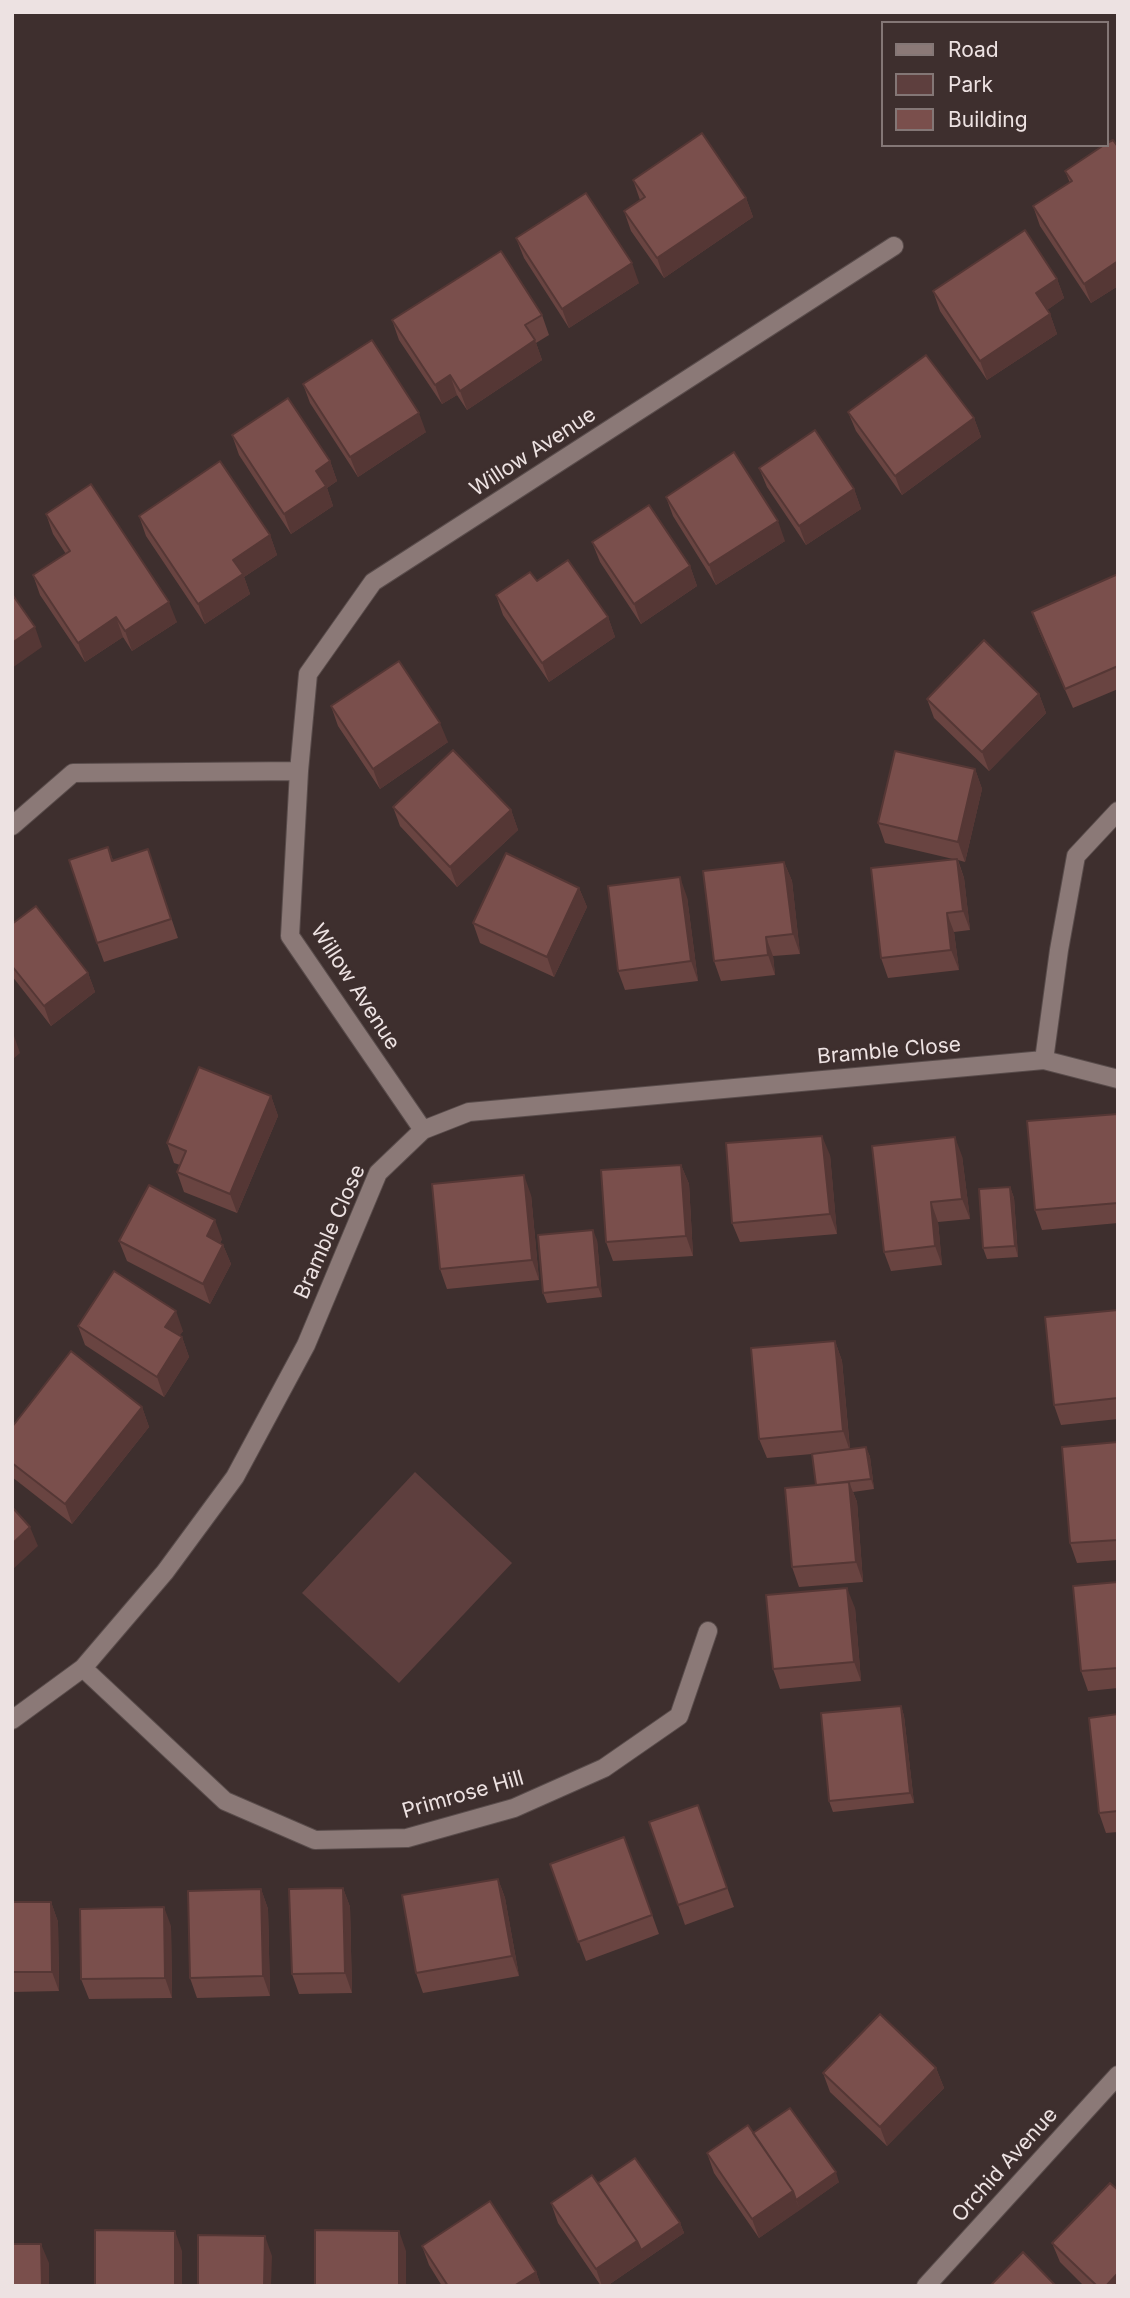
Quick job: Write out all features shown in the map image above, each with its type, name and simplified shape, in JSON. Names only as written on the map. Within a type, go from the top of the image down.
[{"type":"street","name":"Willow Avenue","points":[[423,1130],[290,936],[299,771],[308,674],[373,582],[894,246]]},
{"type":"street","points":[[12,826],[73,773],[299,771]]},
{"type":"street","points":[[1044,1060],[1059,950],[1076,856],[1118,811]]},
{"type":"street","name":"Bramble Close","points":[[12,1720],[83,1668],[165,1572],[235,1477],[306,1345],[378,1173],[423,1130],[469,1112],[1044,1060],[1118,1079]]},
{"type":"street","name":"Primrose Hill","points":[[83,1668],[225,1801],[315,1840],[407,1838],[514,1808],[604,1768],[679,1716],[708,1631]]},
{"type":"street","name":"Orchid Avenue","points":[[926,2286],[1118,2075]]},
{"type":"green space","points":[[415,1472],[512,1563],[399,1683],[302,1593]]},
{"type":"building","points":[[702,133],[746,198],[657,258],[624,211],[645,197],[633,180]]},
{"type":"building","points":[[1113,140],[1118,147],[1118,261],[1084,284],[1033,206],[1072,181],[1065,171],[1101,147],[1109,147],[1109,142]]},
{"type":"building","points":[[586,193],[632,263],[562,309],[516,238]]},
{"type":"building","points":[[1025,230],[1057,279],[1036,293],[1050,314],[980,361],[933,291]]},
{"type":"building","points":[[501,251],[542,315],[525,325],[535,340],[460,391],[450,375],[435,385],[392,320]]},
{"type":"building","points":[[372,340],[419,413],[350,457],[303,384]]},
{"type":"building","points":[[926,355],[974,418],[895,476],[848,412]]},
{"type":"building","points":[[288,398],[330,461],[316,471],[326,486],[284,514],[232,435]]},
{"type":"building","points":[[815,430],[854,489],[799,526],[759,468]]},
{"type":"building","points":[[734,452],[778,521],[709,565],[666,497]]},
{"type":"building","points":[[220,461],[270,535],[233,560],[243,574],[198,604],[139,516]]},
{"type":"building","points":[[91,484],[169,602],[125,631],[116,617],[78,643],[33,575],[70,551],[46,514]]},
{"type":"building","points":[[649,505],[690,566],[634,604],[592,542]]},
{"type":"building","points":[[568,560],[608,617],[542,663],[496,595],[530,572],[537,581]]},
{"type":"building","points":[[1118,574],[1118,666],[1065,689],[1032,612]]},
{"type":"building","points":[[12,594],[35,627],[12,643]]},
{"type":"building","points":[[984,640],[1039,694],[982,752],[927,699]]},
{"type":"building","points":[[399,661],[440,723],[373,769],[331,706]]},
{"type":"building","points":[[453,750],[511,810],[450,867],[393,807]]},
{"type":"building","points":[[895,751],[975,769],[958,842],[878,823]]},
{"type":"building","points":[[108,847],[112,861],[148,849],[171,919],[97,943],[69,860]]},
{"type":"building","points":[[506,853],[579,888],[547,957],[473,923]]},
{"type":"building","points":[[957,859],[963,911],[947,913],[951,950],[881,958],[871,868]]},
{"type":"building","points":[[784,862],[793,934],[766,937],[768,955],[714,961],[703,871]]},
{"type":"building","points":[[680,877],[691,961],[618,971],[608,886]]},
{"type":"building","points":[[36,906],[88,973],[44,1006],[12,966],[12,924]]},
{"type":"building","points":[[199,1067],[271,1096],[230,1194],[177,1172],[186,1151],[167,1143]]},
{"type":"building","points":[[1118,1114],[1118,1203],[1035,1210],[1027,1121]]},
{"type":"building","points":[[822,1136],[830,1214],[732,1223],[726,1143]]},
{"type":"building","points":[[955,1137],[962,1199],[931,1202],[935,1246],[884,1252],[872,1146]]},
{"type":"building","points":[[681,1165],[686,1236],[606,1242],[601,1170]]},
{"type":"building","points":[[524,1175],[532,1260],[440,1269],[432,1184]]},
{"type":"building","points":[[149,1185],[215,1220],[207,1236],[223,1245],[203,1284],[119,1241]]},
{"type":"building","points":[[1010,1187],[1015,1246],[983,1248],[979,1189]]},
{"type":"building","points":[[593,1230],[598,1287],[543,1293],[538,1235]]},
{"type":"building","points":[[114,1271],[176,1311],[165,1327],[182,1337],[157,1377],[78,1326]]},
{"type":"building","points":[[1118,1310],[1118,1398],[1054,1405],[1045,1317]]},
{"type":"building","points":[[835,1341],[843,1431],[759,1439],[751,1348]]},
{"type":"building","points":[[71,1351],[142,1407],[65,1504],[12,1463],[12,1427]]},
{"type":"building","points":[[1118,1442],[1118,1540],[1070,1543],[1062,1447]]},
{"type":"building","points":[[866,1447],[871,1479],[816,1485],[812,1454]]},
{"type":"building","points":[[849,1482],[856,1562],[792,1567],[785,1488]]},
{"type":"building","points":[[12,1507],[30,1527],[12,1544]]},
{"type":"building","points":[[1118,1582],[1118,1668],[1081,1671],[1073,1586]]},
{"type":"building","points":[[847,1588],[854,1662],[773,1669],[766,1595]]},
{"type":"building","points":[[901,1706],[910,1793],[829,1801],[821,1713]]},
{"type":"building","points":[[1118,1714],[1118,1811],[1099,1813],[1089,1718]]},
{"type":"building","points":[[698,1805],[727,1888],[678,1905],[649,1822]]},
{"type":"building","points":[[624,1837],[652,1915],[578,1942],[550,1864]]},
{"type":"building","points":[[498,1879],[512,1956],[416,1973],[402,1895]]},
{"type":"building","points":[[343,1888],[345,1973],[292,1974],[289,1889]]},
{"type":"building","points":[[261,1889],[263,1976],[190,1978],[188,1891]]},
{"type":"building","points":[[12,1902],[51,1902],[52,1972],[12,1972]]},
{"type":"building","points":[[164,1907],[165,1978],[81,1979],[80,1909]]},
{"type":"building","points":[[880,2014],[936,2068],[880,2127],[823,2073]]},
{"type":"building","points":[[790,2108],[836,2172],[796,2200],[793,2191],[753,2133]]},
{"type":"building","points":[[748,2125],[793,2191],[752,2219],[707,2153]]},
{"type":"building","points":[[635,2158],[680,2223],[641,2250],[598,2183]]},
{"type":"building","points":[[592,2175],[637,2241],[596,2269],[551,2203]]},
{"type":"building","points":[[1110,2183],[1118,2190],[1118,2273],[1106,2286],[1097,2286],[1052,2243]]},
{"type":"building","points":[[490,2201],[536,2272],[514,2286],[448,2286],[422,2246]]},
{"type":"building","points":[[95,2230],[175,2231],[175,2286],[95,2286]]},
{"type":"building","points":[[315,2230],[399,2231],[399,2286],[315,2286]]},
{"type":"building","points":[[198,2235],[265,2236],[264,2286],[198,2286]]},
{"type":"building","points":[[12,2244],[41,2244],[42,2286],[12,2286]]},
{"type":"building","points":[[1023,2252],[1056,2286],[990,2286]]}]
